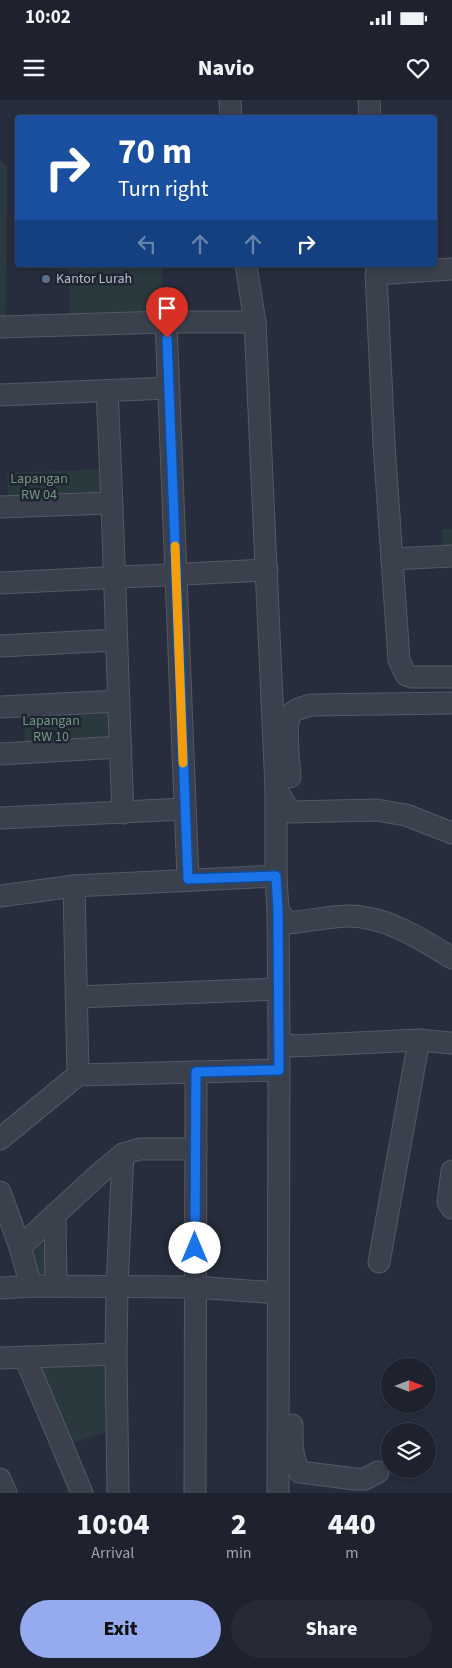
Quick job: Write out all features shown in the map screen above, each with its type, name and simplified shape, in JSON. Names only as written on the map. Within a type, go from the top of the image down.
[{"type":"street","points":[[230,100],[231,115]]},
{"type":"street","points":[[369,100],[370,115]]},
{"type":"street","points":[[246,267],[255,322],[276,788],[276,876],[283,917],[292,1446],[294,1462],[300,1472],[365,1479],[378,1472]]},
{"type":"street","points":[[452,269],[376,269],[384,444],[399,660],[406,675],[412,677],[452,677]]},
{"type":"street","points":[[0,327],[166,322],[255,322]]},
{"type":"street","points":[[166,322],[188,879]]},
{"type":"street","points":[[0,395],[169,388]]},
{"type":"street","points":[[107,391],[123,813]]},
{"type":"street","points":[[0,507],[111,503]]},
{"type":"street","points":[[392,559],[452,556]]},
{"type":"street","points":[[0,583],[267,570]]},
{"type":"street","points":[[0,646],[116,640]]},
{"type":"street","points":[[0,707],[120,701]]},
{"type":"street","points":[[278,1493],[279,1070],[286,1045],[278,988],[290,812],[288,725],[292,713],[300,708],[311,705],[452,703]]},
{"type":"street","points":[[0,754],[121,747]]},
{"type":"street","points":[[276,788],[290,812]]},
{"type":"street","points":[[0,818],[184,810]]},
{"type":"street","points":[[290,812],[376,810],[406,815],[452,833]]},
{"type":"street","points":[[0,896],[74,886],[276,876]]},
{"type":"street","points":[[74,886],[78,1075]]},
{"type":"street","points":[[283,917],[346,916],[374,919],[403,930],[452,958]]},
{"type":"street","points":[[76,997],[278,988]]},
{"type":"street","points":[[286,1045],[419,1040],[452,1043]]},
{"type":"street","points":[[379,1262],[419,1040]]},
{"type":"street","points":[[0,1139],[78,1075],[279,1070]]},
{"type":"street","points":[[196,1072],[196,1493]]},
{"type":"street","points":[[20,1247],[123,1154],[140,1150],[196,1149]]},
{"type":"street","points":[[118,1493],[116,1354],[123,1154]]},
{"type":"street","points":[[452,1171],[448,1202],[452,1208]]},
{"type":"street","points":[[0,1192],[32,1286]]},
{"type":"street","points":[[55,1214],[56,1286]]},
{"type":"street","points":[[0,1288],[32,1286],[195,1287],[278,1293]]},
{"type":"street","points":[[0,1358],[116,1354]]},
{"type":"street","points":[[25,1357],[82,1493]]},
{"type":"street","points":[[0,1479],[6,1493]]},
{"type":"green space","points":[[0,160],[7,166],[6,318],[0,318]]},
{"type":"green space","points":[[69,267],[162,267],[163,321],[70,323]]},
{"type":"green space","name":"Lapangan RW 04","points":[[106,469],[107,500],[9,505],[7,473]]},
{"type":"green space","points":[[442,529],[452,529],[452,553],[442,553]]},
{"type":"green space","name":"Lapangan RW 10","points":[[113,705],[115,748],[25,752],[23,709]]},
{"type":"green space","points":[[49,1232],[52,1279],[40,1280],[30,1245]]},
{"type":"green space","points":[[112,1357],[113,1430],[69,1444],[36,1361]]},
{"type":"slow traffic","points":[[175,546],[183,763]]},
{"type":"place","name":"Kantor Lurah","points":[[46,279]]},
{"type":"route","points":[[167,338],[188,879],[276,876],[278,910],[279,1070],[196,1072],[195,1248]]}]
